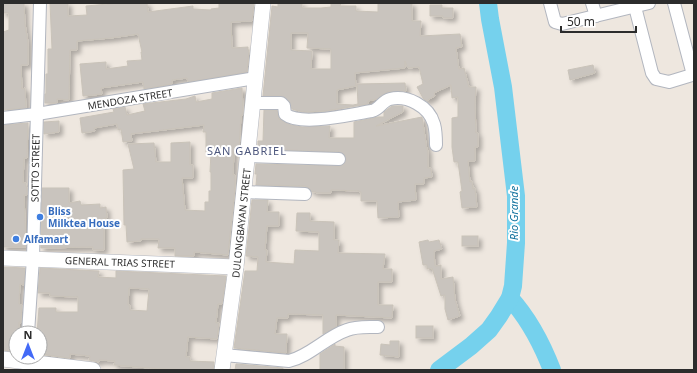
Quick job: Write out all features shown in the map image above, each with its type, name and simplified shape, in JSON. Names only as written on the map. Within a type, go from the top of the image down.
[{"type":"street","name":"SOTTO STREET","points":[[29,325],[33,258],[40,3]]},
{"type":"street","name":"DULONGBAYAN STREET","points":[[222,370],[236,267],[263,3]]},
{"type":"street","points":[[550,3],[555,22],[558,24],[596,16],[634,5],[648,3]]},
{"type":"street","points":[[592,3],[596,16]]},
{"type":"street","points":[[634,5],[652,73],[656,79],[669,82],[692,76],[674,3]]},
{"type":"street","name":"MENDOZA STREET","points":[[3,118],[37,114],[256,78]]},
{"type":"street","points":[[253,103],[281,103],[283,104],[287,116],[299,120],[310,120],[377,110],[384,101],[407,98],[424,108],[432,119],[435,125],[436,145]]},
{"type":"street","points":[[248,156],[339,159]]},
{"type":"street","points":[[244,192],[305,194]]},
{"type":"street","name":"GENERAL TRIAS STREET","points":[[3,258],[236,267]]},
{"type":"street","points":[[224,355],[288,361],[305,354],[347,329],[378,327]]},
{"type":"street","points":[[45,365],[93,370]]},
{"type":"building","points":[[3,3],[24,3],[28,42],[28,65],[21,65],[22,89],[25,88],[26,108],[3,110],[3,32],[9,30],[9,13],[3,13]]},
{"type":"building","points":[[50,3],[68,3],[68,16],[87,15],[86,6],[119,3],[147,3],[148,12],[193,6],[193,9],[211,10],[219,8],[219,3],[254,3],[252,21],[231,22],[232,48],[248,47],[249,50],[247,72],[188,82],[187,78],[172,80],[172,84],[144,89],[143,82],[101,88],[102,94],[83,96],[80,64],[106,62],[106,69],[128,66],[127,61],[142,60],[142,52],[138,34],[77,41],[77,50],[70,50],[69,100],[57,99],[57,103],[45,103],[46,74],[48,74],[48,49],[52,49]]},
{"type":"building","points":[[278,3],[302,3],[302,8],[321,8],[331,7],[331,3],[341,3],[340,6],[356,6],[356,11],[378,12],[378,3],[412,3],[412,21],[421,21],[420,36],[460,34],[462,47],[456,48],[459,69],[464,68],[469,87],[476,87],[475,105],[478,147],[475,147],[475,161],[468,161],[470,182],[472,181],[473,189],[475,188],[477,207],[462,208],[460,192],[462,191],[458,162],[454,162],[452,147],[452,118],[458,117],[458,97],[452,98],[451,85],[434,93],[435,96],[426,101],[417,87],[423,84],[419,67],[408,68],[405,61],[405,68],[355,73],[356,86],[337,90],[337,104],[353,105],[358,104],[357,84],[405,83],[406,91],[387,92],[377,99],[368,101],[368,104],[326,111],[303,112],[292,109],[289,101],[282,96],[263,96],[272,6],[278,7]],"holes":[[[291,33],[308,33],[307,48],[331,49],[331,69],[311,69],[312,51],[291,50]]]},
{"type":"building","points":[[430,5],[442,5],[442,8],[453,8],[453,18],[430,16]]},
{"type":"building","points":[[593,65],[595,73],[570,80],[568,70]]},
{"type":"building","points":[[242,88],[243,115],[241,115],[239,151],[234,151],[233,175],[235,175],[235,188],[228,255],[194,252],[194,256],[175,256],[175,248],[158,248],[159,239],[141,239],[141,241],[127,242],[126,225],[124,225],[123,170],[134,169],[128,144],[154,143],[156,162],[171,162],[171,143],[190,142],[190,165],[193,165],[193,178],[182,178],[185,210],[205,211],[205,202],[209,202],[209,191],[211,191],[211,152],[206,152],[206,132],[203,132],[204,125],[131,134],[132,141],[123,142],[121,129],[118,130],[117,124],[94,128],[95,131],[82,133],[80,118],[114,112],[113,109],[125,107],[127,115],[145,111],[143,104],[186,99],[195,96],[196,102],[212,99],[212,93]]},
{"type":"building","points":[[392,106],[403,106],[403,112],[376,126],[422,117],[428,150],[428,168],[431,168],[432,177],[424,178],[424,184],[415,184],[416,200],[398,202],[399,217],[378,218],[377,201],[361,201],[361,192],[359,191],[331,190],[331,193],[316,193],[312,192],[305,186],[256,185],[256,164],[339,166],[343,165],[346,160],[345,155],[339,152],[258,149],[258,141],[263,141],[264,110],[277,110],[279,119],[291,125],[302,127],[330,126],[329,138],[354,138],[354,122],[384,117],[384,112]]},
{"type":"building","points":[[59,121],[59,132],[44,134],[44,122]]},
{"type":"building","points":[[28,123],[27,158],[24,158],[23,183],[26,183],[27,187],[27,195],[24,195],[26,247],[3,247],[3,125]]},
{"type":"building","points":[[42,188],[69,188],[69,203],[80,201],[81,205],[100,204],[100,208],[106,207],[107,218],[104,218],[104,250],[93,250],[93,247],[41,248]]},
{"type":"building","points":[[252,200],[268,200],[267,212],[279,212],[279,226],[267,226],[265,250],[267,250],[266,262],[294,264],[295,250],[319,251],[319,232],[296,231],[297,213],[310,213],[310,221],[334,222],[334,240],[339,240],[338,253],[385,254],[383,269],[392,269],[392,282],[378,282],[378,305],[393,305],[392,318],[336,315],[336,327],[323,334],[323,315],[288,314],[288,318],[277,318],[275,334],[287,334],[286,353],[234,348],[245,271],[257,271],[258,257],[246,256]]},
{"type":"building","points":[[462,236],[478,236],[478,246],[462,246]]},
{"type":"building","points":[[428,240],[429,242],[439,240],[442,249],[434,251],[435,266],[441,265],[441,279],[453,277],[455,299],[460,316],[448,320],[445,309],[445,295],[441,296],[432,268],[427,269],[427,265],[423,265],[419,242]]},
{"type":"building","points":[[3,267],[25,268],[24,285],[20,284],[19,304],[22,305],[21,323],[19,322],[19,325],[8,325],[8,351],[3,350]]},
{"type":"building","points":[[40,268],[99,271],[98,277],[116,278],[116,271],[226,276],[222,304],[218,304],[216,323],[219,323],[217,339],[188,337],[186,357],[190,357],[190,361],[214,362],[213,370],[161,369],[114,365],[115,361],[99,360],[99,362],[89,360],[90,356],[70,354],[70,358],[68,358],[48,355],[48,325],[38,325],[39,308],[56,308],[56,312],[78,312],[78,297],[50,296],[50,293],[38,293]],"holes":[[[129,288],[149,289],[147,311],[130,310],[130,305],[128,305]]]},
{"type":"building","points":[[416,326],[433,326],[433,338],[416,338]]},
{"type":"building","points":[[390,341],[399,341],[399,357],[380,355],[381,344],[390,345]]},
{"type":"building","points":[[335,344],[335,346],[344,347],[344,370],[320,370],[320,354]]},
{"type":"building","points":[[236,364],[283,368],[283,370],[235,370]]},
{"type":"waterway","name":"Rio Grande","points":[[439,370],[471,346],[489,330],[510,298],[513,286],[516,243],[516,196],[503,87],[488,3]]},
{"type":"waterway","points":[[510,298],[523,314],[534,332],[552,370]]},
{"type":"place","name":"Bliss Milktea House","points":[[40,217]]},
{"type":"place","name":"Alfamart","points":[[16,239]]},
{"type":"district","name":"SAN GABRIEL","points":[[247,151]]}]
